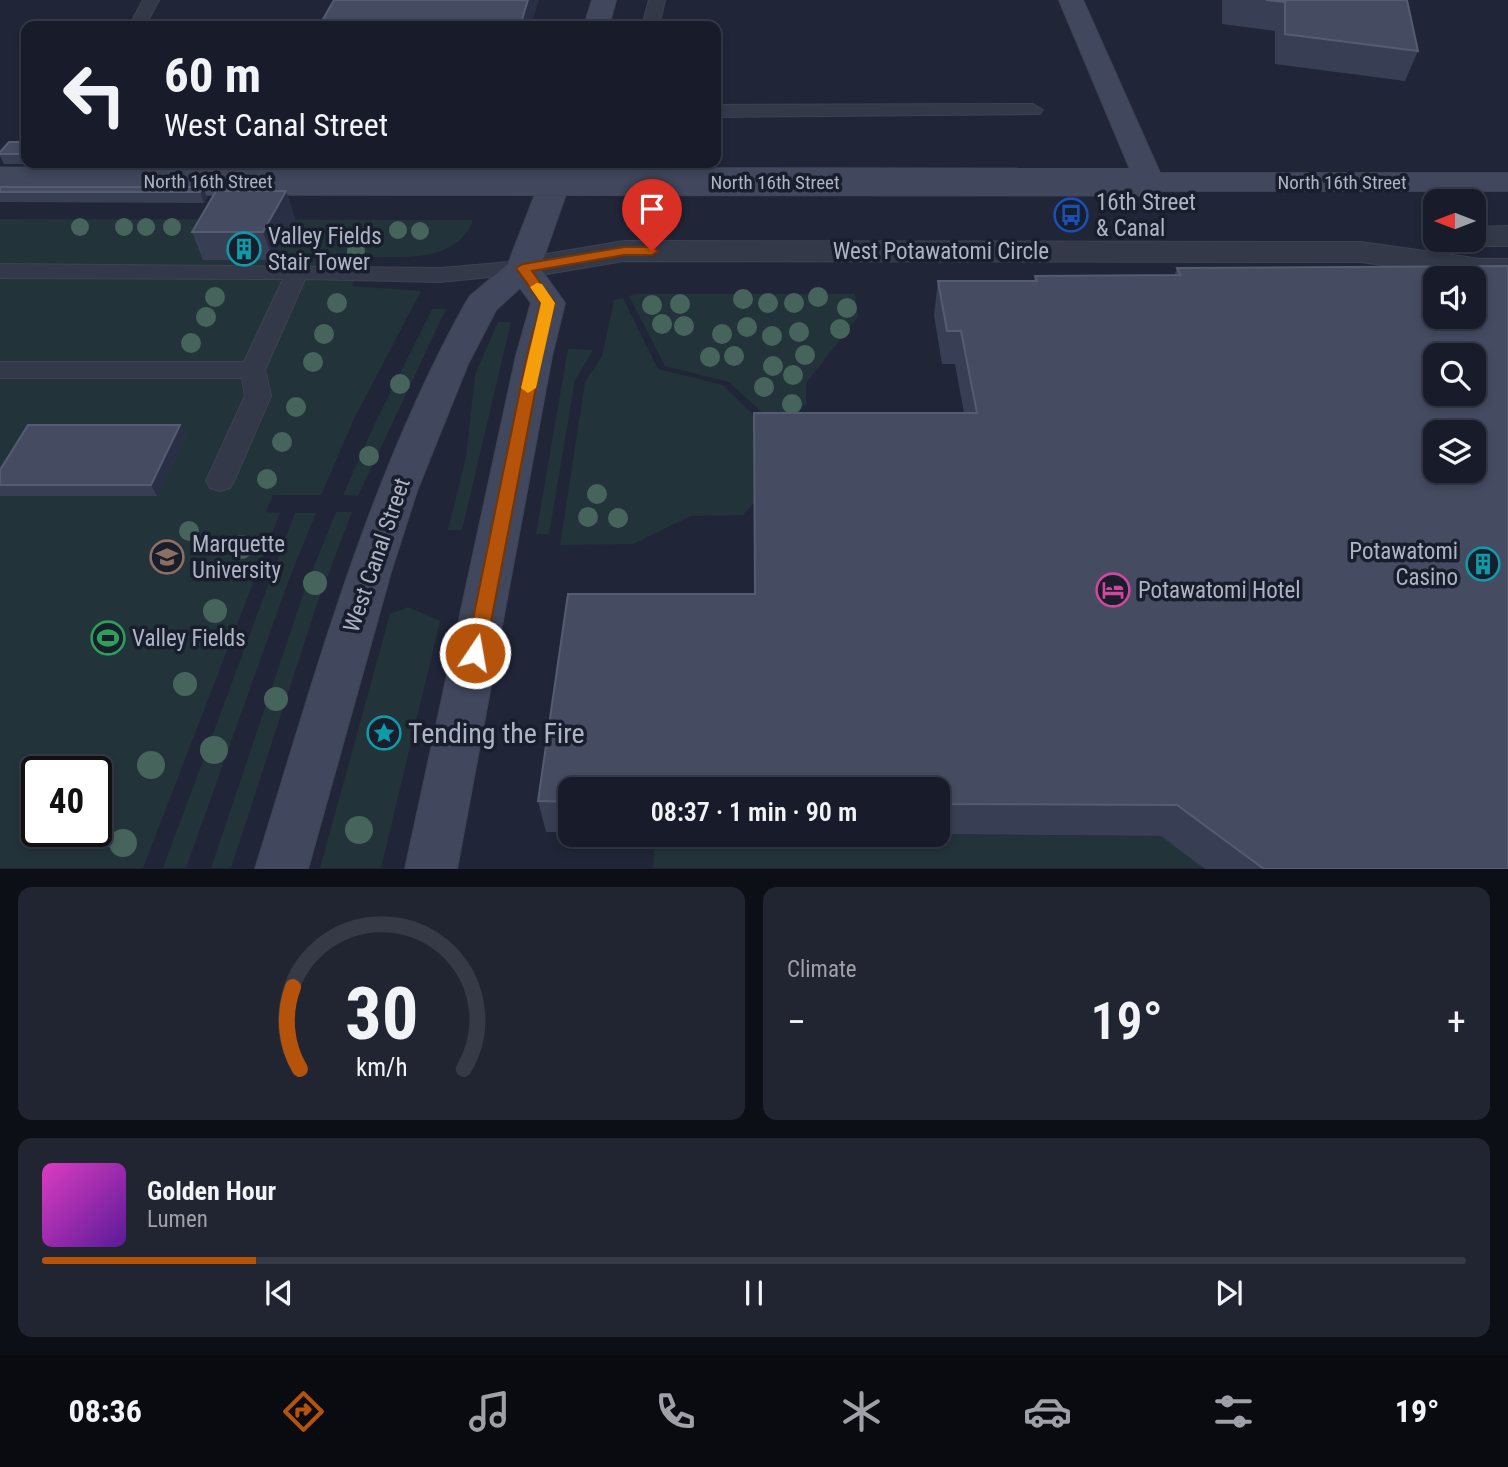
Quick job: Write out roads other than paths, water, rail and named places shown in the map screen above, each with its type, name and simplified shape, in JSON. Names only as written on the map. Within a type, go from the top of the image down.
[{"type":"street","points":[[598,21],[604,0]]},
{"type":"street","points":[[1071,0],[1149,182]]},
{"type":"street","name":"West Canal Street","points":[[281,869],[369,572],[397,491],[450,364],[482,304],[523,268],[560,168]]},
{"type":"street","name":"North 16th Street","points":[[0,181],[1508,182]]},
{"type":"street","points":[[1486,236],[1508,236]]},
{"type":"street","name":"West Potawatomi Circle","points":[[1362,252],[1423,241]]},
{"type":"street","name":"West Potawatomi Circle","points":[[523,268],[624,251],[1362,252],[1481,269],[1508,269]]},
{"type":"street","points":[[431,869],[534,356],[548,303],[523,268]]},
{"type":"lane","points":[[140,21],[151,0]]},
{"type":"lane","points":[[652,21],[657,0]]},
{"type":"lane","points":[[721,111],[1033,110]]},
{"type":"lane","points":[[0,271],[441,275],[523,268]]},
{"type":"lane","points":[[220,481],[258,396],[253,370],[297,272]]},
{"type":"lane","points":[[0,370],[253,370]]},
{"type":"place","name":"16th Street & Canal","points":[[1071,215]]},
{"type":"place","name":"Valley Fields Stair Tower","points":[[244,249]]},
{"type":"place","name":"Marquette University","points":[[167,557]]},
{"type":"place","name":"Potawatomi Casino","points":[[1483,564]]},
{"type":"place","name":"Potawatomi Hotel","points":[[1113,590]]},
{"type":"place","name":"Valley Fields","points":[[108,638]]},
{"type":"place","name":"Tending the Fire","points":[[384,733]]}]
